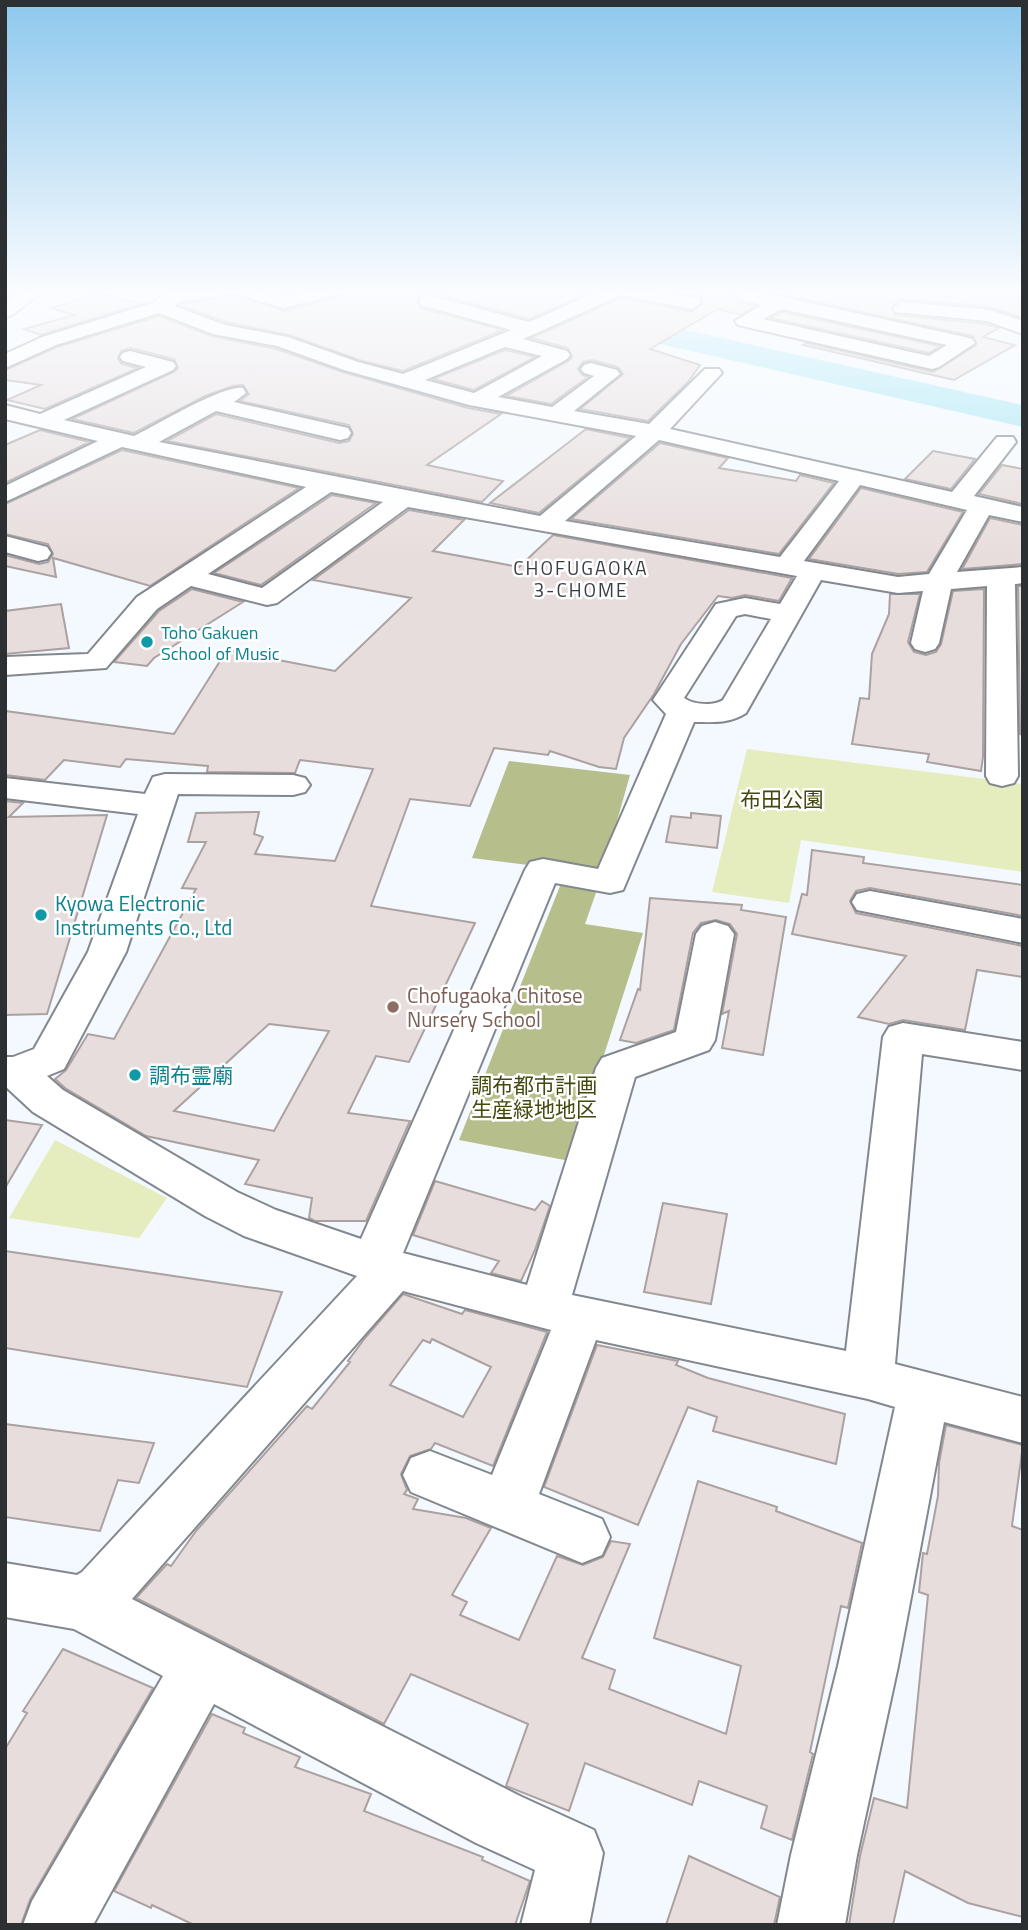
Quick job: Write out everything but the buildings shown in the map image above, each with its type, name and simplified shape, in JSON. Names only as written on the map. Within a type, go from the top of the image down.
[{"type":"street","points":[[406,380],[477,400],[654,432],[1023,515]]},
{"type":"street","points":[[477,400],[514,380]]},
{"type":"street","points":[[555,415],[602,380]]},
{"type":"street","points":[[545,525],[654,432],[705,380]]},
{"type":"street","points":[[43,421],[132,381]]},
{"type":"street","points":[[5,495],[239,390]]},
{"type":"street","points":[[212,404],[340,433]]},
{"type":"street","points":[[5,412],[128,442],[403,499],[898,585],[1012,575],[1012,706],[1002,776]]},
{"type":"street","points":[[925,643],[939,580],[969,504],[1005,442]]},
{"type":"street","points":[[787,614],[746,606],[726,610],[668,701],[682,712],[725,713],[735,706],[787,614],[800,569],[853,478]]},
{"type":"street","points":[[5,666],[96,662],[147,603],[327,484]]},
{"type":"street","points":[[186,577],[267,597],[403,499]]},
{"type":"street","points":[[5,544],[38,553]]},
{"type":"street","points":[[82,1603],[111,1582],[384,1265],[543,870],[610,882],[682,712]]},
{"type":"street","points":[[11,1072],[48,1059],[107,952],[165,784],[293,785]]},
{"type":"street","points":[[5,788],[158,806]]},
{"type":"street","points":[[870,902],[1023,931]]},
{"type":"street","points":[[507,1506],[572,1337],[564,1314],[617,1068],[695,1040],[715,934]]},
{"type":"street","points":[[868,1377],[903,1037],[1023,1056]]},
{"type":"street","points":[[11,1072],[48,1101],[221,1204],[260,1223],[384,1265],[564,1314],[868,1377],[923,1395],[1023,1420]]},
{"type":"street","points":[[811,1925],[824,1855],[868,1666],[923,1395]]},
{"type":"street","points":[[430,1475],[582,1537]]},
{"type":"street","points":[[5,1590],[82,1603],[499,1820],[572,1853],[555,1925]]},
{"type":"street","points":[[56,1925],[202,1667]]},
{"type":"green space","name":"布田公園","points":[[747,749],[1023,784],[1023,872],[801,840],[789,903],[712,892]]},
{"type":"green space","points":[[509,761],[630,775],[602,874],[472,858]]},
{"type":"green space","name":"調布都市計画 生産緑地地区","points":[[562,881],[598,887],[585,924],[643,933],[570,1161],[459,1140]]},
{"type":"green space","points":[[55,1140],[167,1198],[139,1238],[9,1218]]},
{"type":"waterway","points":[[863,380],[1023,416]]},
{"type":"place","name":"Toho Gakuen School of Music","points":[[147,642]]},
{"type":"place","name":"Kyowa Electronic Instruments Co., Ltd","points":[[41,915]]},
{"type":"place","name":"Chofugaoka Chitose Nursery School","points":[[393,1007]]},
{"type":"place","name":"調布霊廟","points":[[135,1075]]},
{"type":"district","name":"CHOFUGAOKA 3-CHOME","points":[[581,578]]}]
